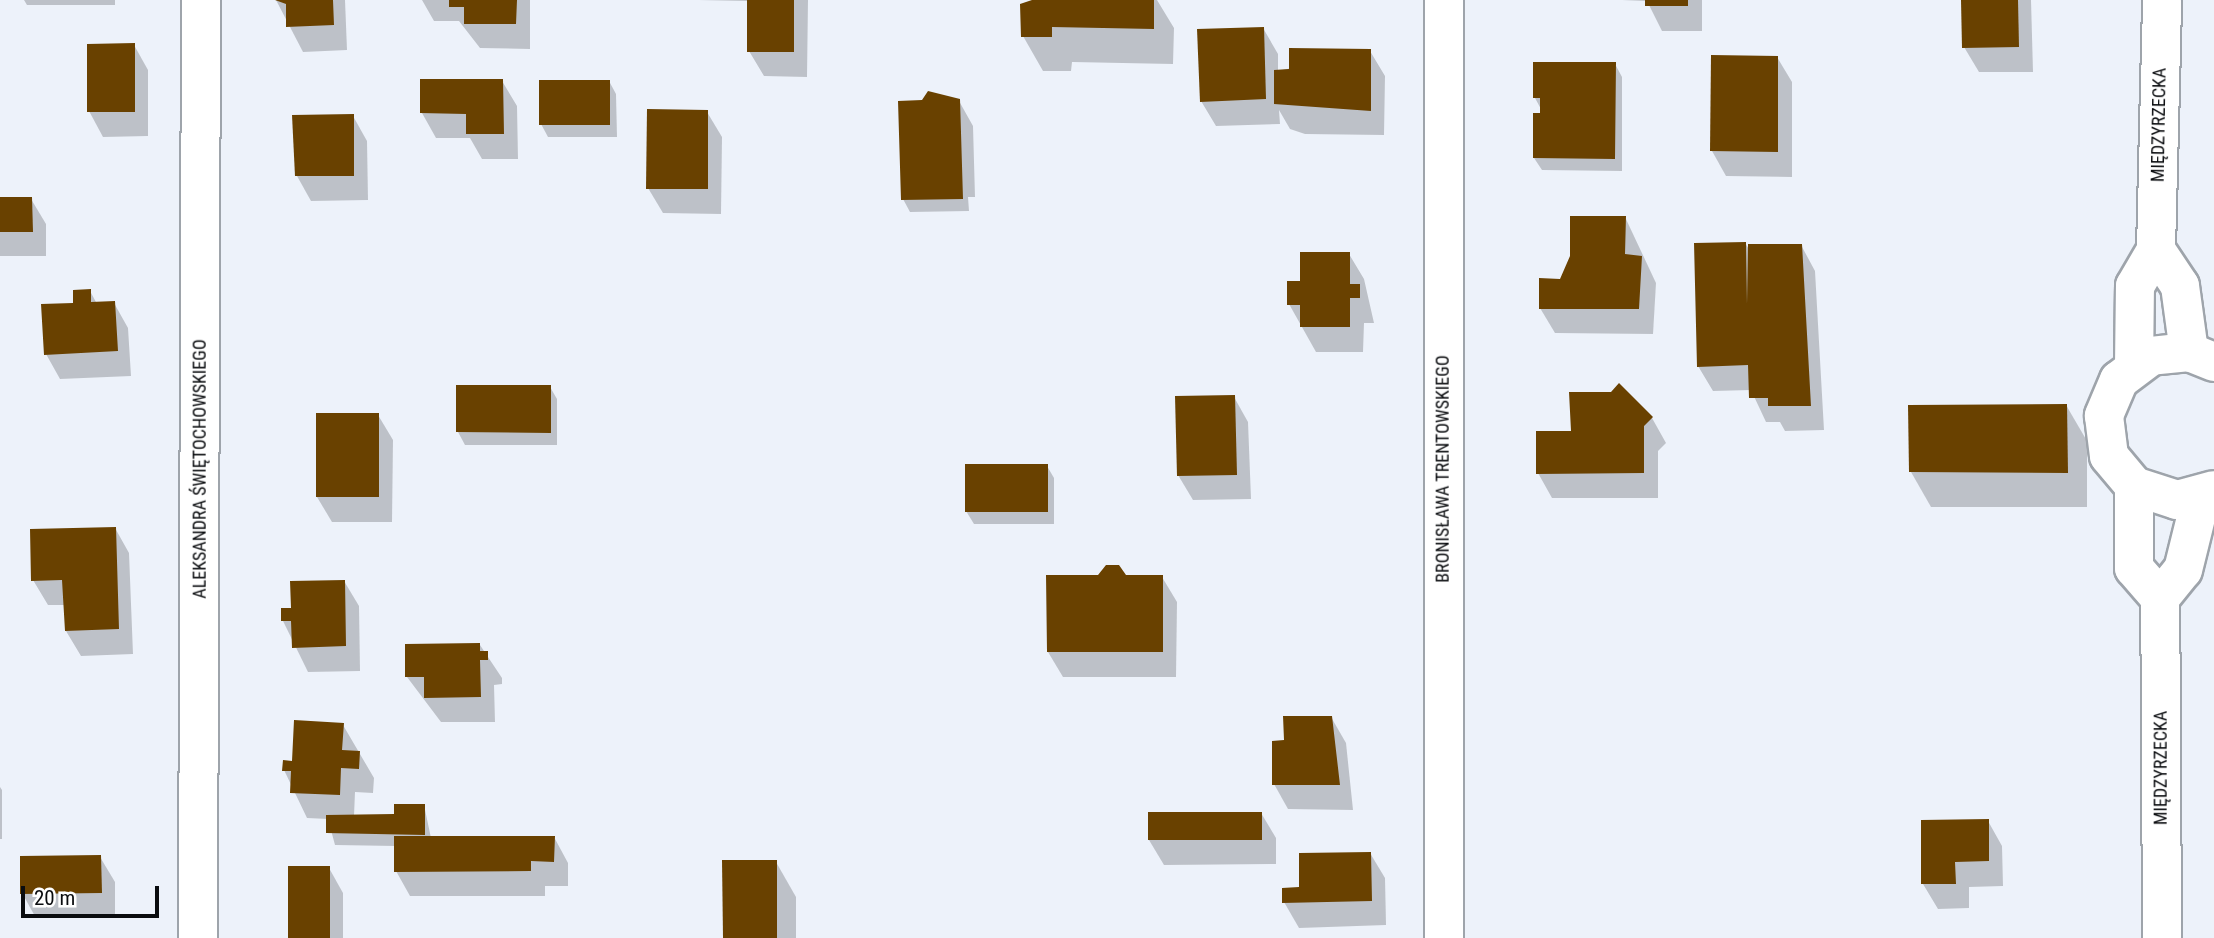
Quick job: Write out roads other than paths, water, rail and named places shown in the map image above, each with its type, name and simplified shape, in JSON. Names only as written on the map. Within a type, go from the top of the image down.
[{"type":"street","name":"ALEKSANDRA ŚWIĘTOCHOWSKIEGO","points":[[198,938],[201,0]]},
{"type":"street","name":"BRONISŁAWA TRENTOWSKIEGO","points":[[1444,0],[1444,938]]},
{"type":"street","name":"MIĘDZYRZECKA","points":[[2156,250],[2162,0]]},
{"type":"street","points":[[2134,366],[2134,286],[2156,250],[2180,286],[2202,357],[2151,356],[2134,366],[2119,380],[2104,416],[2109,456],[2134,486],[2177,500],[2207,494],[2183,570],[2161,598],[2134,568],[2134,486]]},
{"type":"street","name":"MIĘDZYRZECKA","points":[[2161,598],[2162,938]]}]
